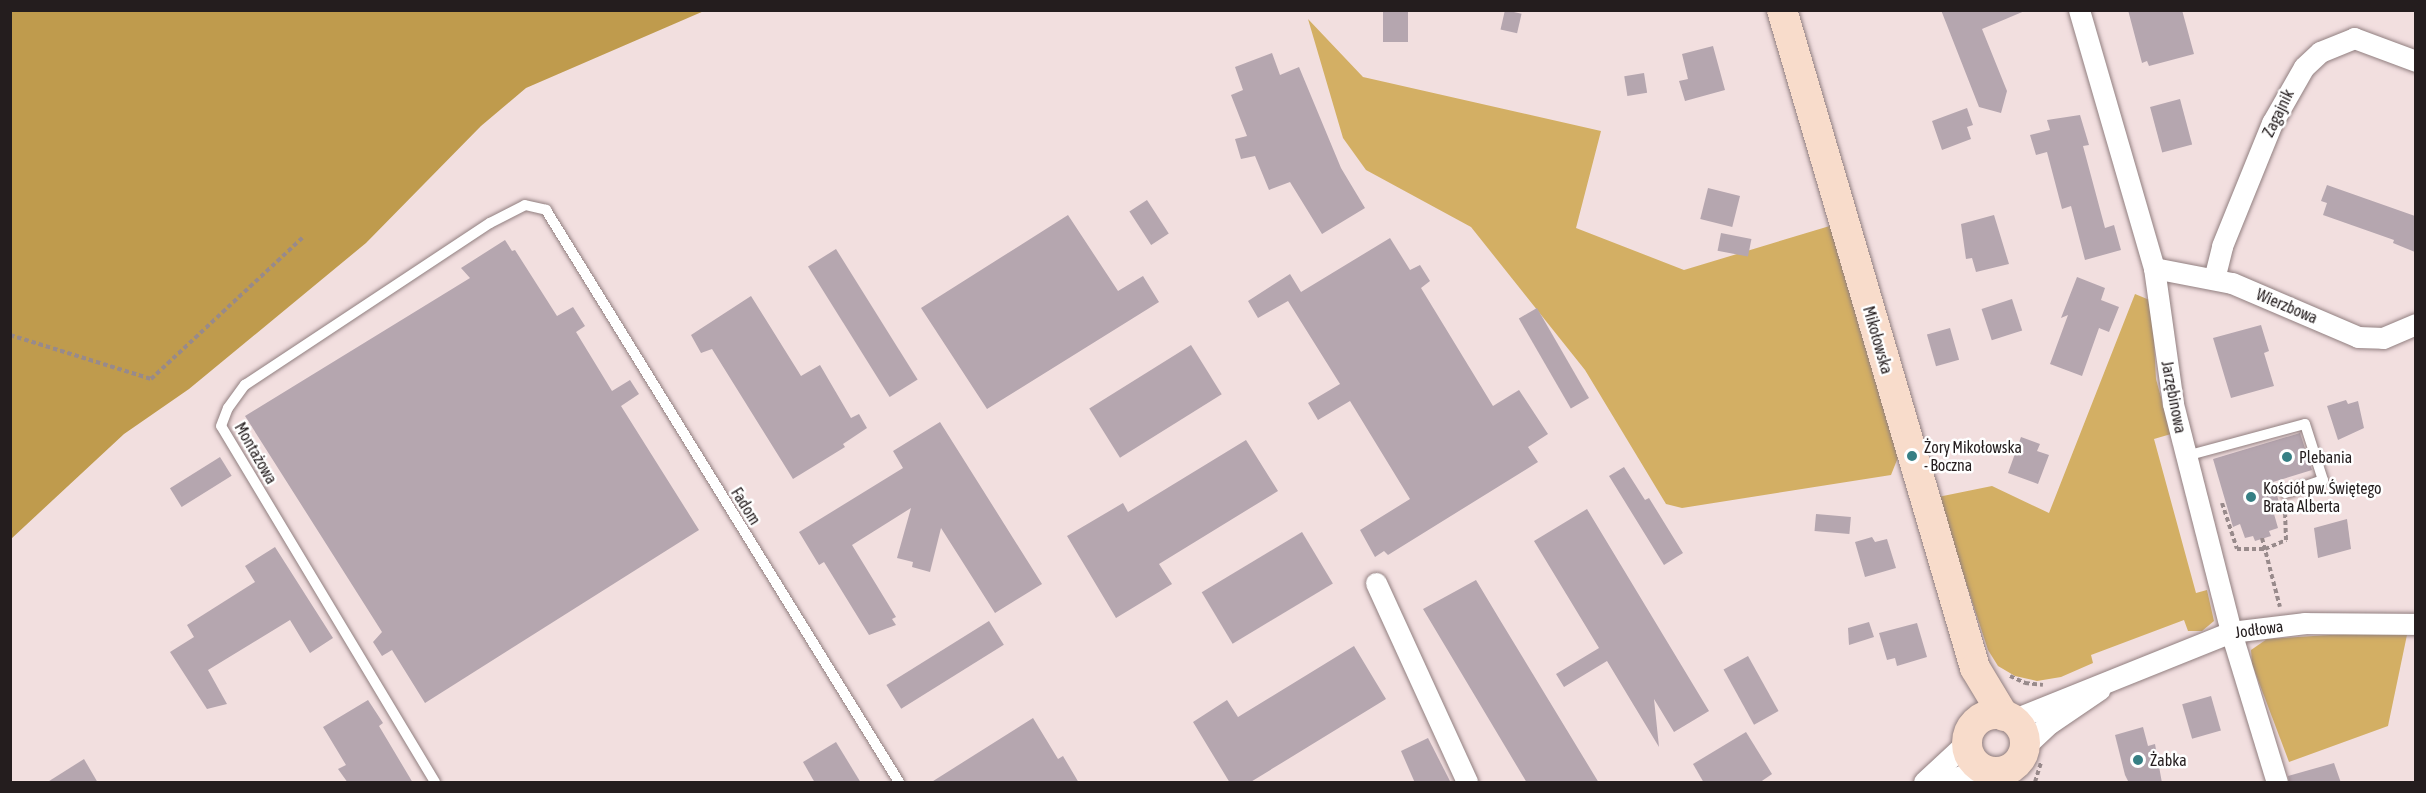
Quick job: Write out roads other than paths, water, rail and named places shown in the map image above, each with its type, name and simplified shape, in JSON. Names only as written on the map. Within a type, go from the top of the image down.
[{"type":"street","name":"Mikołowska","points":[[1782,10],[1990,725]]},
{"type":"street","name":"Jarzębinowa","points":[[2079,10],[2154,268],[2173,404],[2231,632],[2277,783]]},
{"type":"street","name":"Zagajnik","points":[[2214,279],[2222,246],[2272,123],[2304,67],[2320,52],[2354,38],[2415,61]]},
{"type":"street","name":"Wierzbowa","points":[[2154,268],[2214,279],[2289,306],[2358,337],[2383,338],[2415,324]]},
{"type":"street","points":[[1376,583],[1467,783]]},
{"type":"street","name":"Jodłowa","points":[[1924,783],[1990,725],[2231,632],[2305,623],[2415,624]]},
{"type":"street","name":"Jodłowa","points":[[2022,762],[2111,680]]},
{"type":"street","points":[[1947,783],[2007,770],[2022,762],[2022,731],[1990,725],[1970,757],[1987,774]]},
{"type":"lane","name":"Montażowa","points":[[435,783],[221,426],[228,408],[245,385],[490,223],[525,205],[546,210],[567,245]]},
{"type":"lane","name":"Fadom","points":[[567,245],[899,783]]},
{"type":"lane","points":[[2186,456],[2305,424],[2323,480],[2285,492]]},
{"type":"place","name":"Żory Mikołowska - Boczna","points":[[1912,456]]},
{"type":"place","name":"Plebania","points":[[2287,457]]},
{"type":"place","name":"Kościół pw. Świętego Brata Alberta","points":[[2251,497]]},
{"type":"place","name":"Żabka","points":[[2138,760]]}]
